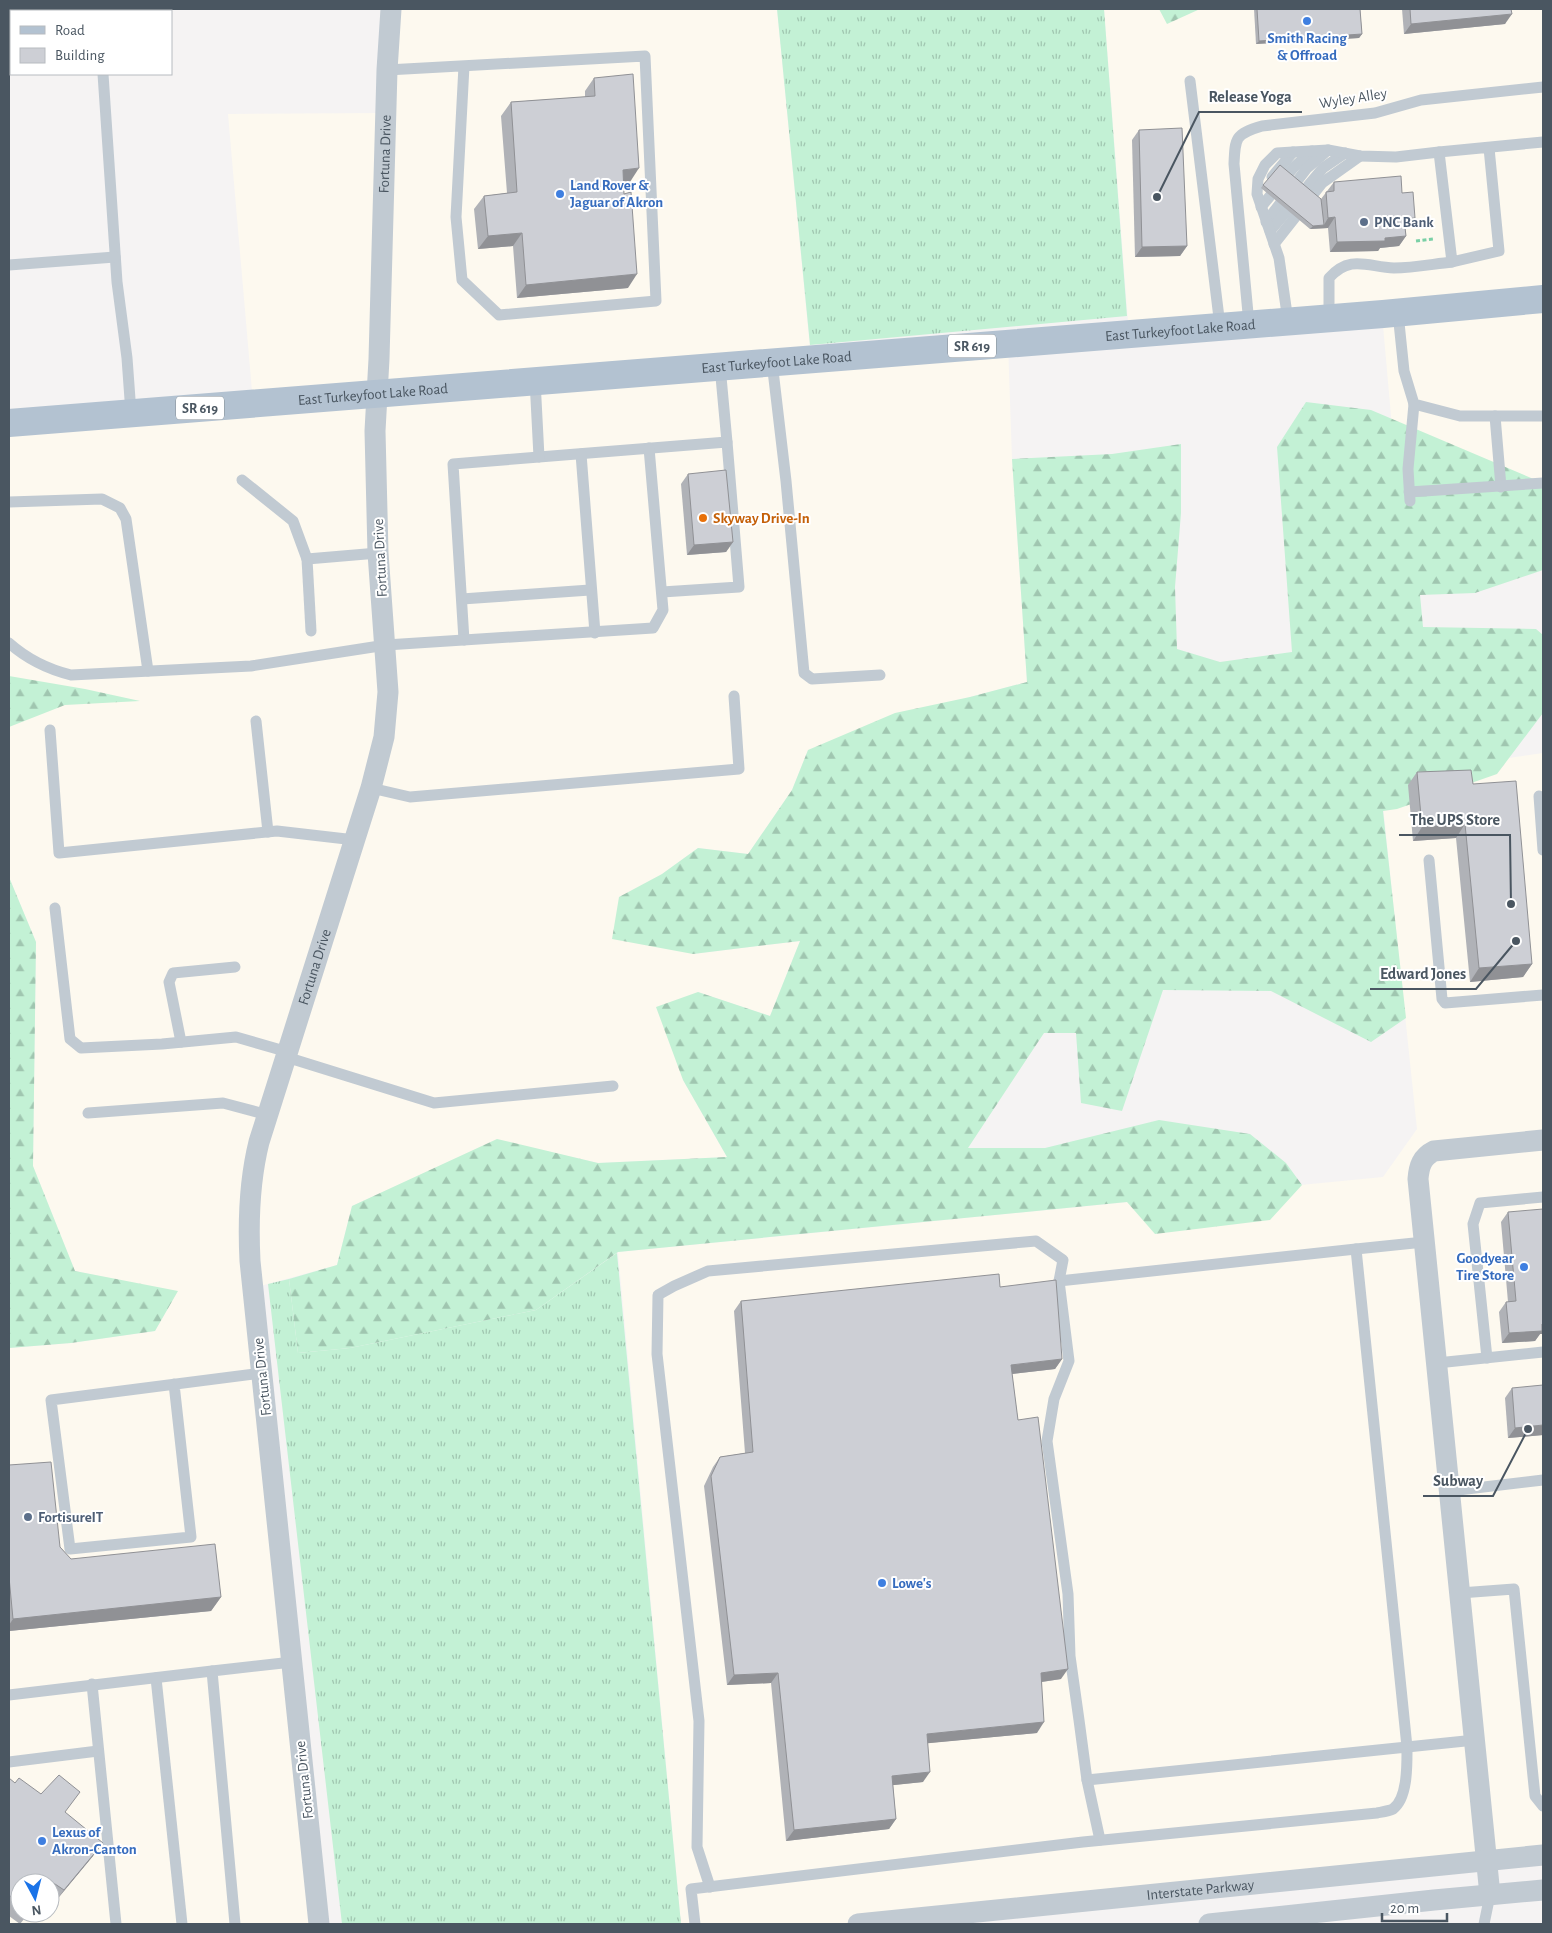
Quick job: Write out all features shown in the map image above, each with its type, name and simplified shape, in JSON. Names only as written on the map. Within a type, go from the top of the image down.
[{"type":"main road","name":"East Turkeyfoot Lake Road","points":[[9,423],[1329,318],[1543,299]]},
{"type":"street","name":"Fortuna Drive","points":[[319,1924],[250,1261],[249,1199],[254,1159],[355,840],[384,737],[388,692],[378,553],[375,431],[379,359],[387,70],[391,9]]},
{"type":"street","points":[[1490,1895],[1418,1179],[1419,1169],[1426,1154],[1434,1151],[1543,1140]]},
{"type":"street","name":"Interstate Parkway","points":[[858,1924],[1034,1915],[1543,1855]]},
{"type":"street","points":[[1209,1924],[1543,1890]]},
{"type":"lane","points":[[387,70],[645,56],[656,301],[498,315],[462,280],[456,217],[464,66]]},
{"type":"lane","points":[[103,75],[115,257],[131,413]]},
{"type":"lane","points":[[1190,81],[1220,326]]},
{"type":"lane","name":"Wyley Alley","points":[[1249,324],[1234,164],[1234,144],[1246,130],[1262,126],[1376,113],[1421,100],[1543,87]]},
{"type":"lane","points":[[1288,321],[1279,258],[1257,194],[1258,179],[1265,165],[1277,153],[1328,150],[1360,156],[1396,157],[1543,142]]},
{"type":"lane","points":[[1329,318],[1329,278],[1336,270],[1345,266],[1367,263],[1394,268],[1452,262],[1499,251],[1489,148]]},
{"type":"lane","points":[[1268,226],[1307,168],[1328,150]]},
{"type":"lane","points":[[1262,207],[1294,167],[1312,151]]},
{"type":"lane","points":[[1439,152],[1452,262]]},
{"type":"lane","points":[[1268,226],[1323,168],[1345,153]]},
{"type":"lane","points":[[1274,244],[1322,183],[1360,156]]},
{"type":"lane","points":[[9,264],[115,257]]},
{"type":"lane","points":[[1398,312],[1404,371],[1414,404],[1408,469],[1410,496],[1543,483]]},
{"type":"lane","points":[[772,362],[786,481],[804,673],[812,679],[880,675]]},
{"type":"lane","points":[[662,592],[739,587],[720,366]]},
{"type":"lane","points":[[535,380],[539,457]]},
{"type":"lane","points":[[1414,404],[1460,416],[1543,416]]},
{"type":"lane","points":[[1495,416],[1501,487]]},
{"type":"lane","points":[[464,640],[453,464],[727,442]]},
{"type":"lane","points":[[9,643],[20,653],[50,670],[72,675],[251,666],[386,645],[653,628],[663,610],[649,448]]},
{"type":"lane","points":[[581,454],[590,590],[595,632]]},
{"type":"lane","points":[[242,480],[293,521],[308,559],[311,631]]},
{"type":"lane","points":[[9,502],[102,499],[120,508],[126,519],[148,671]]},
{"type":"lane","points":[[308,559],[378,553]]},
{"type":"lane","points":[[462,599],[590,590]]},
{"type":"lane","points":[[371,788],[410,798],[738,768],[734,696]]},
{"type":"lane","points":[[256,720],[268,832]]},
{"type":"lane","points":[[50,730],[59,853],[278,831],[355,840]]},
{"type":"lane","points":[[1539,796],[1543,850]]},
{"type":"lane","points":[[1429,860],[1442,999],[1445,1003],[1543,995]]},
{"type":"lane","points":[[55,908],[70,1039],[81,1048],[236,1037],[434,1103],[612,1086]]},
{"type":"lane","points":[[181,1042],[169,982],[173,973],[235,967]]},
{"type":"lane","points":[[88,1113],[223,1103],[268,1114]]},
{"type":"lane","points":[[1487,1358],[1473,1224],[1480,1203],[1543,1197]]},
{"type":"lane","points":[[710,1886],[696,1847],[699,1721],[657,1354],[658,1295],[708,1271],[1036,1241],[1063,1260],[1059,1281],[1069,1361],[1054,1399],[1047,1441],[1068,1594],[1070,1656],[1087,1780],[1100,1840]]},
{"type":"lane","points":[[1059,1281],[1424,1242]]},
{"type":"lane","points":[[695,1924],[691,1889],[1100,1840],[1377,1813],[1393,1809],[1402,1797],[1407,1747],[1356,1249]]},
{"type":"lane","points":[[1437,1363],[1543,1352]]},
{"type":"lane","points":[[174,1384],[191,1536],[70,1549],[51,1400],[174,1384],[262,1373]]},
{"type":"lane","points":[[1450,1491],[1543,1480]]},
{"type":"lane","points":[[1460,1593],[1514,1589],[1535,1796],[1543,1806]]},
{"type":"lane","points":[[9,1695],[292,1662]]},
{"type":"lane","points":[[212,1672],[235,1924]]},
{"type":"lane","points":[[156,1678],[182,1924]]},
{"type":"lane","points":[[92,1684],[116,1924]]},
{"type":"lane","points":[[1087,1780],[1475,1740]]},
{"type":"lane","points":[[9,1762],[98,1751]]},
{"type":"lane","points":[[1484,1924],[1490,1895]]},
{"type":"shaded area","points":[[391,9],[777,9],[811,358],[1008,343],[1012,459],[1027,682],[970,697],[808,750],[792,790],[748,854],[698,848],[662,874],[693,954],[800,941],[770,1016],[698,992],[683,1080],[727,1157],[598,1163],[497,1140],[352,1206],[337,1265],[253,1288],[321,1924],[9,1924],[9,1348],[71,1343],[155,1331],[177,1292],[75,1271],[33,1166],[36,942],[9,877],[9,423],[252,391],[228,114],[386,113]]},
{"type":"shaded area","points":[[1104,9],[1543,9],[1543,539],[1402,540],[1382,314],[1129,334]]},
{"type":"shaded area","points":[[1543,753],[1543,1855],[858,1924],[681,1924],[618,1252],[1383,1177],[1417,1129],[1380,777]]},
{"type":"green space","points":[[777,9],[1104,9],[1127,316],[810,345]]},
{"type":"green space","points":[[1159,9],[1200,9],[1167,24]]},
{"type":"green space","points":[[1306,402],[1371,410],[1543,483],[1543,570],[1475,593],[1420,595],[1423,627],[1536,629],[1543,635],[1543,713],[1497,774],[1397,809],[1383,811],[1406,1018],[1371,1042],[1271,991],[1163,990],[1122,1111],[1081,1103],[1076,1033],[1044,1033],[968,1148],[1045,1148],[1159,1120],[1250,1134],[1286,1163],[1302,1185],[1270,1220],[1155,1234],[1127,1202],[618,1252],[536,1310],[350,1348],[298,1353],[289,1279],[337,1265],[352,1206],[497,1139],[598,1163],[727,1157],[683,1080],[656,1007],[698,992],[770,1016],[800,941],[693,954],[612,939],[619,897],[662,874],[698,848],[748,854],[792,790],[808,750],[895,713],[970,697],[1027,682],[1012,459],[1112,454],[1181,444],[1181,513],[1175,587],[1177,649],[1220,662],[1292,652],[1277,447]]},
{"type":"green space","points":[[9,676],[140,701],[65,705],[9,727]]},
{"type":"green space","points":[[9,877],[36,942],[33,1166],[75,1271],[178,1291],[155,1331],[71,1343],[9,1348]]},
{"type":"green space","points":[[617,1253],[681,1924],[342,1924],[268,1284],[289,1279],[298,1353],[350,1348],[536,1310]]},
{"type":"building","points":[[1257,9],[1360,9],[1362,34],[1259,41]]},
{"type":"building","points":[[1410,9],[1511,9],[1512,14],[1411,24]]},
{"type":"building","name":"Land Rover & Jaguar of Akron","points":[[633,74],[639,168],[623,170],[624,194],[631,192],[637,274],[526,285],[522,233],[488,236],[484,196],[517,192],[511,102],[595,96],[594,78]]},
{"type":"building","points":[[1182,128],[1187,246],[1142,247],[1139,130]]},
{"type":"building","points":[[1280,165],[1321,199],[1324,225],[1313,226],[1263,185]]},
{"type":"building","name":"PNC Bank","points":[[1401,176],[1402,193],[1413,192],[1415,218],[1404,219],[1406,236],[1385,238],[1385,241],[1337,242],[1335,217],[1328,218],[1326,192],[1334,191],[1334,182]]},
{"type":"building","name":"Skyway Drive-In","points":[[726,470],[733,542],[694,545],[688,474]]},
{"type":"building","points":[[1471,770],[1473,784],[1516,781],[1532,964],[1479,968],[1465,824],[1422,827],[1417,772]]},
{"type":"building","name":"Goodyear Tire Store","points":[[1543,1209],[1542,1331],[1509,1333],[1506,1302],[1516,1301],[1508,1212]]},
{"type":"building","name":"Lowe's","points":[[999,1274],[1000,1287],[1056,1280],[1062,1359],[1011,1365],[1018,1420],[1038,1417],[1068,1669],[1041,1673],[1044,1722],[927,1734],[930,1772],[892,1776],[896,1819],[794,1830],[778,1673],[734,1675],[711,1476],[720,1457],[753,1452],[741,1301]]},
{"type":"building","points":[[1543,1385],[1543,1425],[1515,1428],[1512,1388]]},
{"type":"building","name":"FortisureIT","points":[[51,1462],[60,1547],[71,1559],[215,1544],[221,1597],[13,1619],[9,1577],[9,1465]]},
{"type":"building","name":"Lexus of Akron-Canton","points":[[59,1775],[80,1792],[65,1812],[103,1843],[64,1890],[60,1887],[60,1873],[10,1873],[10,1896],[9,1778],[15,1783],[19,1778],[41,1794]]},
{"type":"place","name":"Smith Racing & Offroad","points":[[1307,21]]},
{"type":"place","name":"Land Rover & Jaguar of Akron","points":[[560,194]]},
{"type":"place","name":"Release Yoga","points":[[1157,197]]},
{"type":"place","name":"PNC Bank","points":[[1364,222]]},
{"type":"place","name":"Skyway Drive-In","points":[[703,518]]},
{"type":"place","name":"The UPS Store","points":[[1511,904]]},
{"type":"place","name":"Edward Jones","points":[[1516,941]]},
{"type":"place","name":"Goodyear Tire Store","points":[[1524,1267]]},
{"type":"place","name":"Subway","points":[[1528,1429]]},
{"type":"place","name":"FortisureIT","points":[[28,1517]]},
{"type":"place","name":"Lowe's","points":[[882,1583]]},
{"type":"place","name":"Lexus of Akron-Canton","points":[[42,1841]]}]
